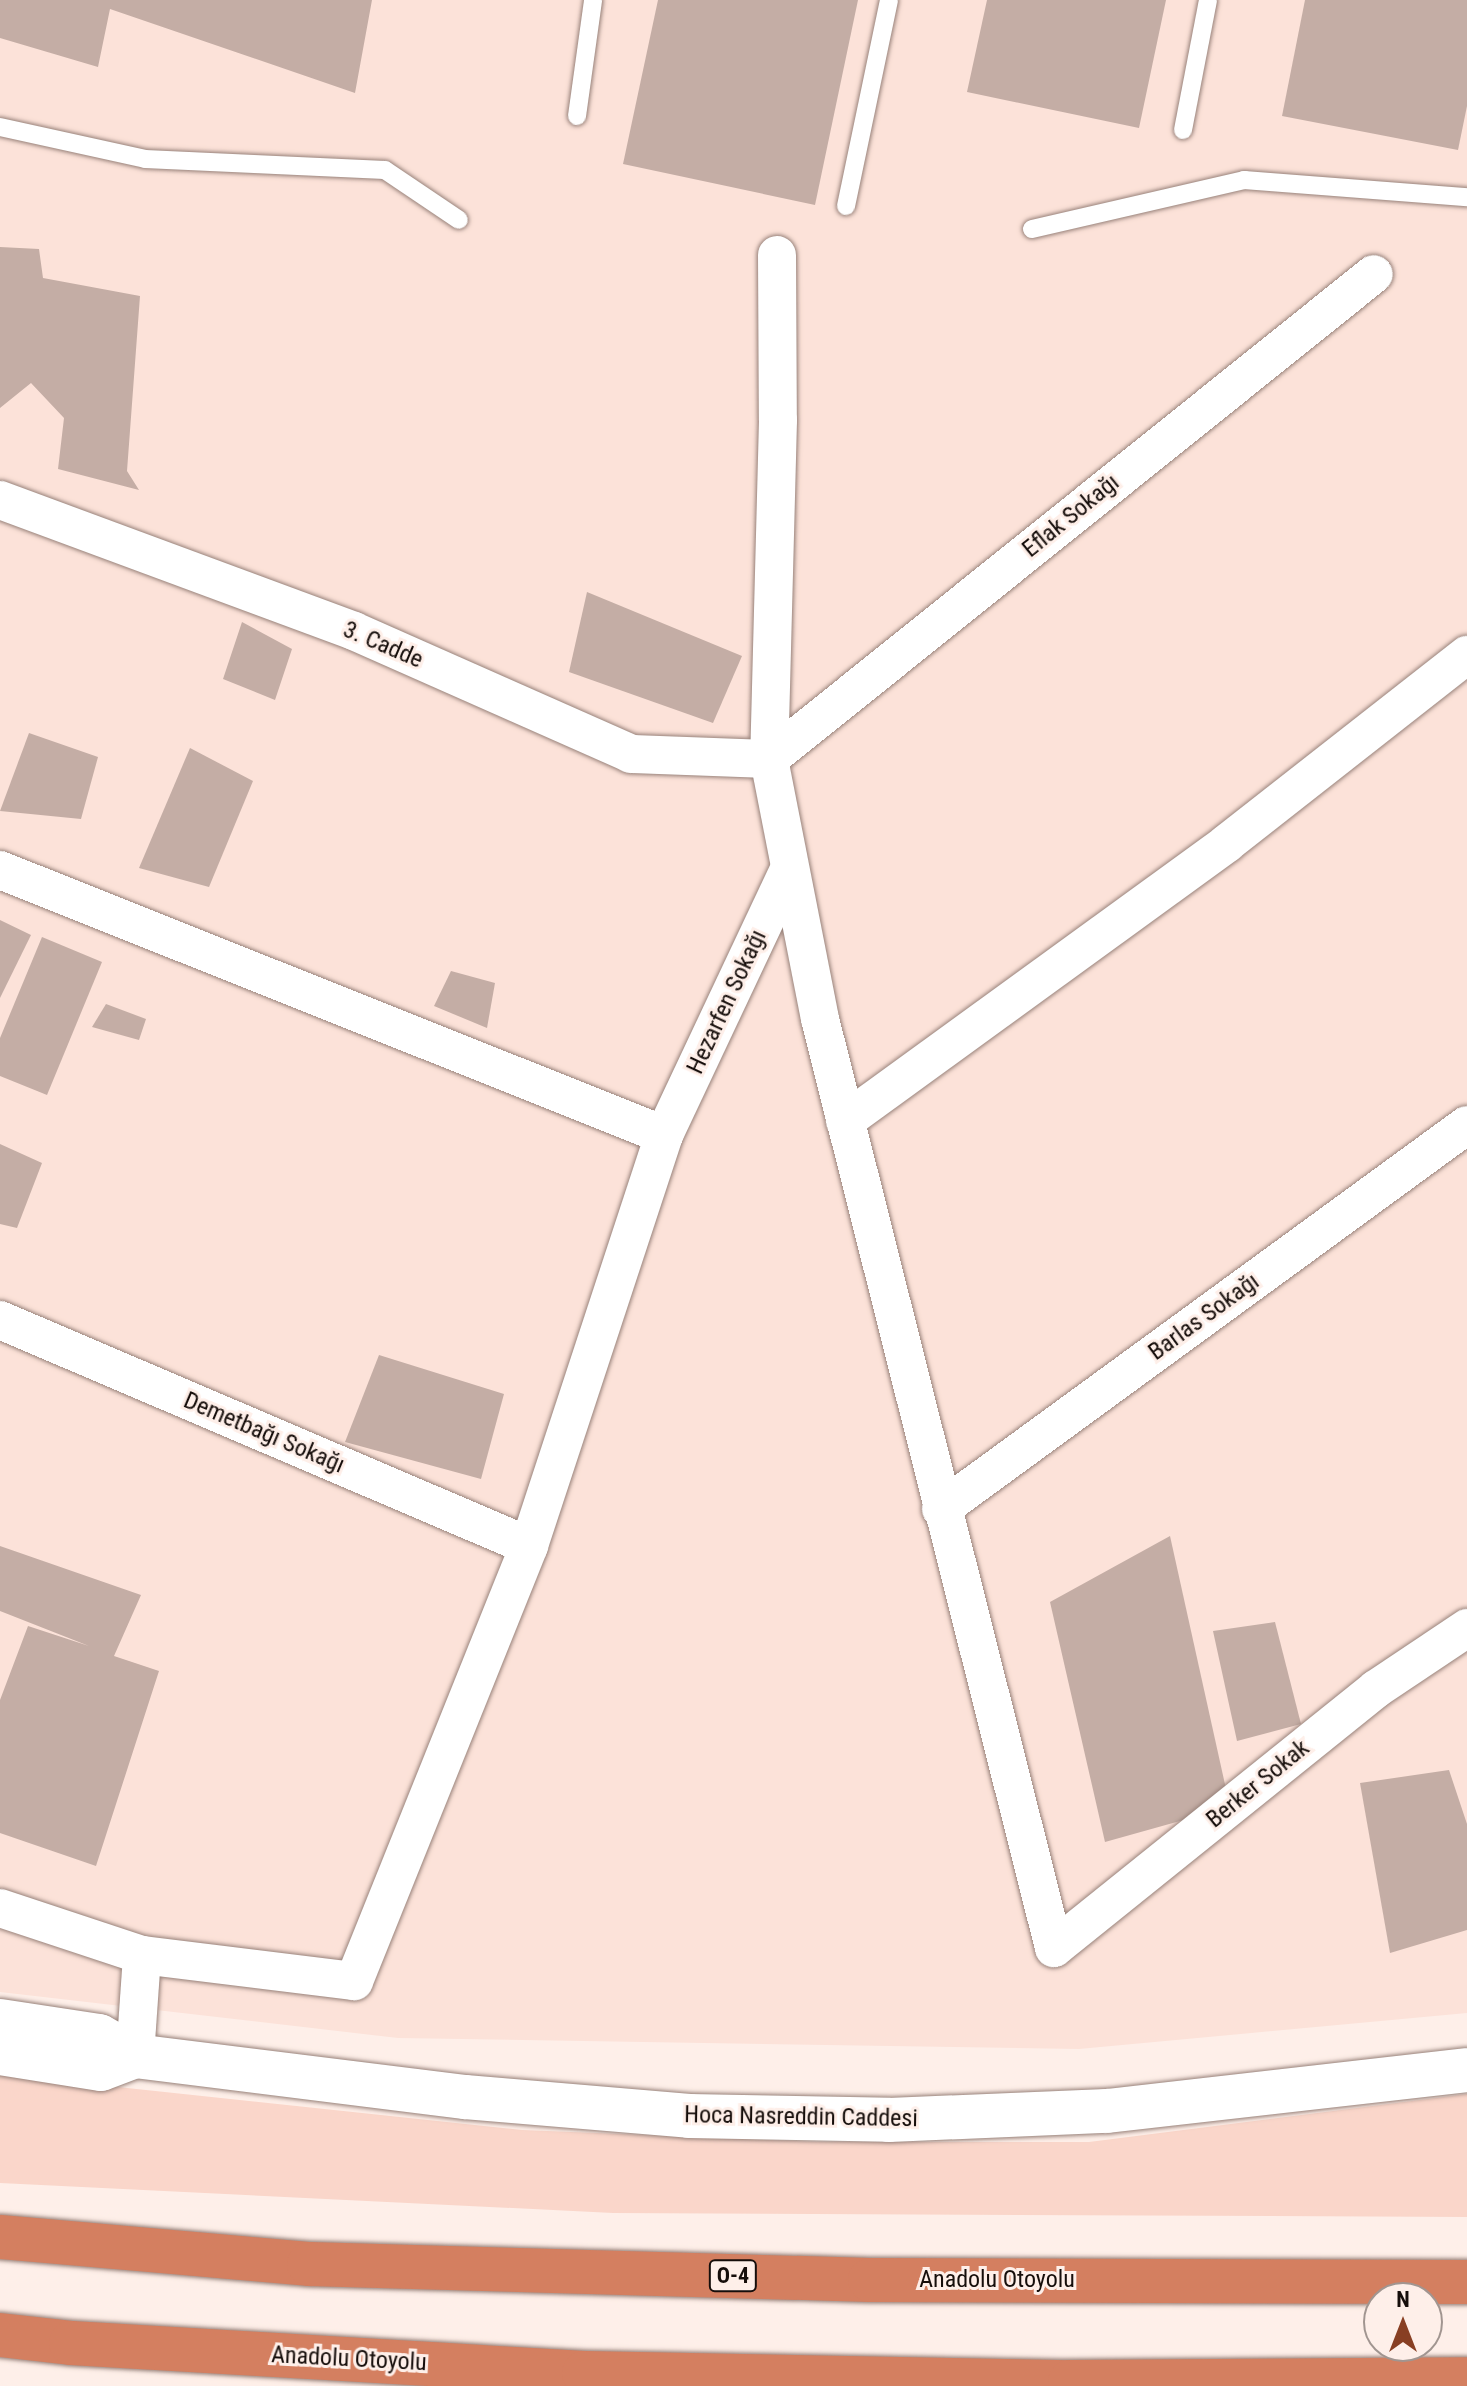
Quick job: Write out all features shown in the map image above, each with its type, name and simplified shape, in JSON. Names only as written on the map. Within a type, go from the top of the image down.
[{"type":"highway","name":"Anadolu Otoyolu","points":[[0,2237],[309,2264],[870,2280],[1467,2282]]},
{"type":"highway","name":"Anadolu Otoyolu","points":[[0,2335],[71,2343],[584,2373],[1070,2382],[1467,2379]]},
{"type":"main road","points":[[0,2021],[99,2036],[135,2056]]},
{"type":"main road","points":[[0,2053],[101,2069],[135,2056]]},
{"type":"main road","name":"Hoca Nasreddin Caddesi","points":[[135,2056],[465,2097],[674,2115],[889,2120],[1107,2111],[1467,2070]]},
{"type":"street","points":[[777,255],[778,420],[769,759],[789,869],[845,1121],[941,1509]]},
{"type":"street","name":"Eflak Sokağı","points":[[769,759],[1374,274]]},
{"type":"street","name":"3. Cadde","points":[[0,500],[354,631],[631,754],[769,759]]},
{"type":"street","points":[[845,1121],[1227,843],[1467,655]]},
{"type":"street","name":"Hezarfen Sokağı","points":[[142,1955],[354,1981],[529,1546],[664,1135],[789,869]]},
{"type":"street","points":[[0,870],[664,1135]]},
{"type":"street","name":"Barlas Sokağı","points":[[941,1509],[1467,1125]]},
{"type":"street","name":"Demetbağı Sokağı","points":[[0,1320],[529,1546]]},
{"type":"street","name":"Berker Sokak","points":[[941,1509],[1054,1948],[1376,1689],[1467,1628]]},
{"type":"street","points":[[0,1908],[142,1955],[135,2056]]},
{"type":"lane","points":[[577,116],[593,0]]},
{"type":"lane","points":[[846,206],[889,0]]},
{"type":"lane","points":[[1183,130],[1208,0]]},
{"type":"lane","points":[[0,127],[145,159],[385,170],[459,220]]},
{"type":"lane","points":[[1032,229],[1244,180],[1467,197]]},
{"type":"shaded area","points":[[0,0],[1467,0],[1467,2013],[1079,2049],[398,2038],[0,1992]]},
{"type":"shaded area","points":[[0,2071],[99,2085],[522,2130],[817,2142],[1089,2142],[1467,2094],[1467,2217],[613,2213],[0,2183]]},
{"type":"building","points":[[0,0],[372,0],[355,93],[110,9],[98,67],[0,38]]},
{"type":"building","points":[[658,0],[858,0],[815,205],[623,164]]},
{"type":"building","points":[[987,0],[1166,0],[1139,128],[967,92]]},
{"type":"building","points":[[1305,0],[1467,0],[1467,106],[1458,150],[1282,116]]},
{"type":"building","points":[[0,247],[39,249],[43,278],[140,296],[127,471],[139,490],[58,469],[64,418],[31,383],[0,408]]},
{"type":"building","points":[[587,592],[742,656],[713,723],[569,672]]},
{"type":"building","points":[[242,622],[292,649],[275,700],[223,679]]},
{"type":"building","points":[[29,733],[98,757],[81,819],[0,811]]},
{"type":"building","points":[[190,748],[253,781],[209,887],[139,868]]},
{"type":"building","points":[[0,920],[31,935],[0,998]]},
{"type":"building","points":[[42,937],[102,962],[47,1095],[0,1076],[0,1038]]},
{"type":"building","points":[[451,971],[495,983],[487,1028],[434,1006]]},
{"type":"building","points":[[106,1004],[146,1019],[139,1040],[92,1027]]},
{"type":"building","points":[[0,1144],[42,1163],[17,1228],[0,1224]]},
{"type":"building","points":[[379,1355],[504,1394],[481,1479],[345,1442]]},
{"type":"building","points":[[1170,1536],[1230,1807],[1105,1842],[1050,1602]]},
{"type":"building","points":[[0,1546],[141,1595],[114,1656],[159,1671],[96,1866],[0,1833],[0,1700],[28,1626],[89,1646],[0,1611]]},
{"type":"building","points":[[1275,1622],[1301,1724],[1237,1741],[1213,1631]]},
{"type":"building","points":[[1449,1770],[1467,1824],[1467,1930],[1390,1953],[1360,1783]]}]
